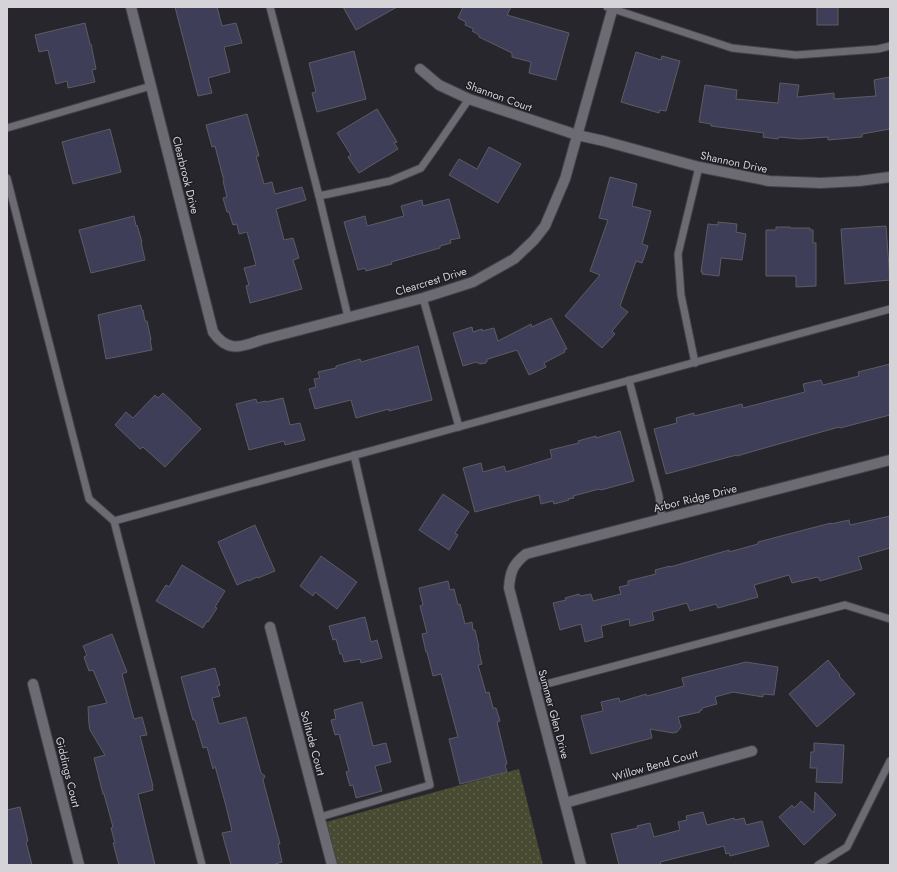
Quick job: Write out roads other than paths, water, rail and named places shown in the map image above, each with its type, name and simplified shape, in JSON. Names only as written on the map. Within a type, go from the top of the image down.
[{"type":"street","name":"Clearbrook Drive","points":[[131,7],[213,332],[218,339],[225,344]]},
{"type":"street","name":"Clearcrest Drive","points":[[225,344],[233,347],[242,346],[423,298],[473,282],[514,260],[534,240],[545,226],[565,179],[611,8]]},
{"type":"street","name":"Shannon Court","points":[[420,69],[439,85],[468,100],[577,135]]},
{"type":"street","name":"Shannon Drive","points":[[577,135],[699,167],[769,181],[821,183],[859,181],[890,177]]},
{"type":"street","name":"Arbor Ridge Drive","points":[[512,568],[518,560],[526,554],[890,460]]},
{"type":"street","name":"Summer Glen Drive","points":[[512,568],[509,578],[509,588],[581,865]]},
{"type":"street","name":"Solitude Court","points":[[270,627],[332,865]]},
{"type":"street","name":"Giddings Court","points":[[33,684],[79,865]]},
{"type":"street","name":"Willow Bend Court","points":[[565,803],[752,751]]},
{"type":"lane","points":[[270,7],[319,196],[348,317]]},
{"type":"lane","points":[[611,8],[732,48],[796,55],[878,49],[890,46]]},
{"type":"lane","points":[[7,128],[151,86]]},
{"type":"lane","points":[[319,196],[390,181],[421,168],[468,100]]},
{"type":"lane","points":[[695,362],[680,295],[678,254],[699,167]]},
{"type":"lane","points":[[7,178],[89,499],[114,521],[202,865]]},
{"type":"lane","points":[[423,298],[459,427]]},
{"type":"lane","points":[[114,521],[890,309]]},
{"type":"lane","points":[[629,380],[659,496],[662,519]]},
{"type":"lane","points":[[320,817],[430,785],[354,455]]},
{"type":"lane","points":[[535,688],[845,605],[890,619]]},
{"type":"lane","points":[[818,865],[847,847],[890,761]]}]
